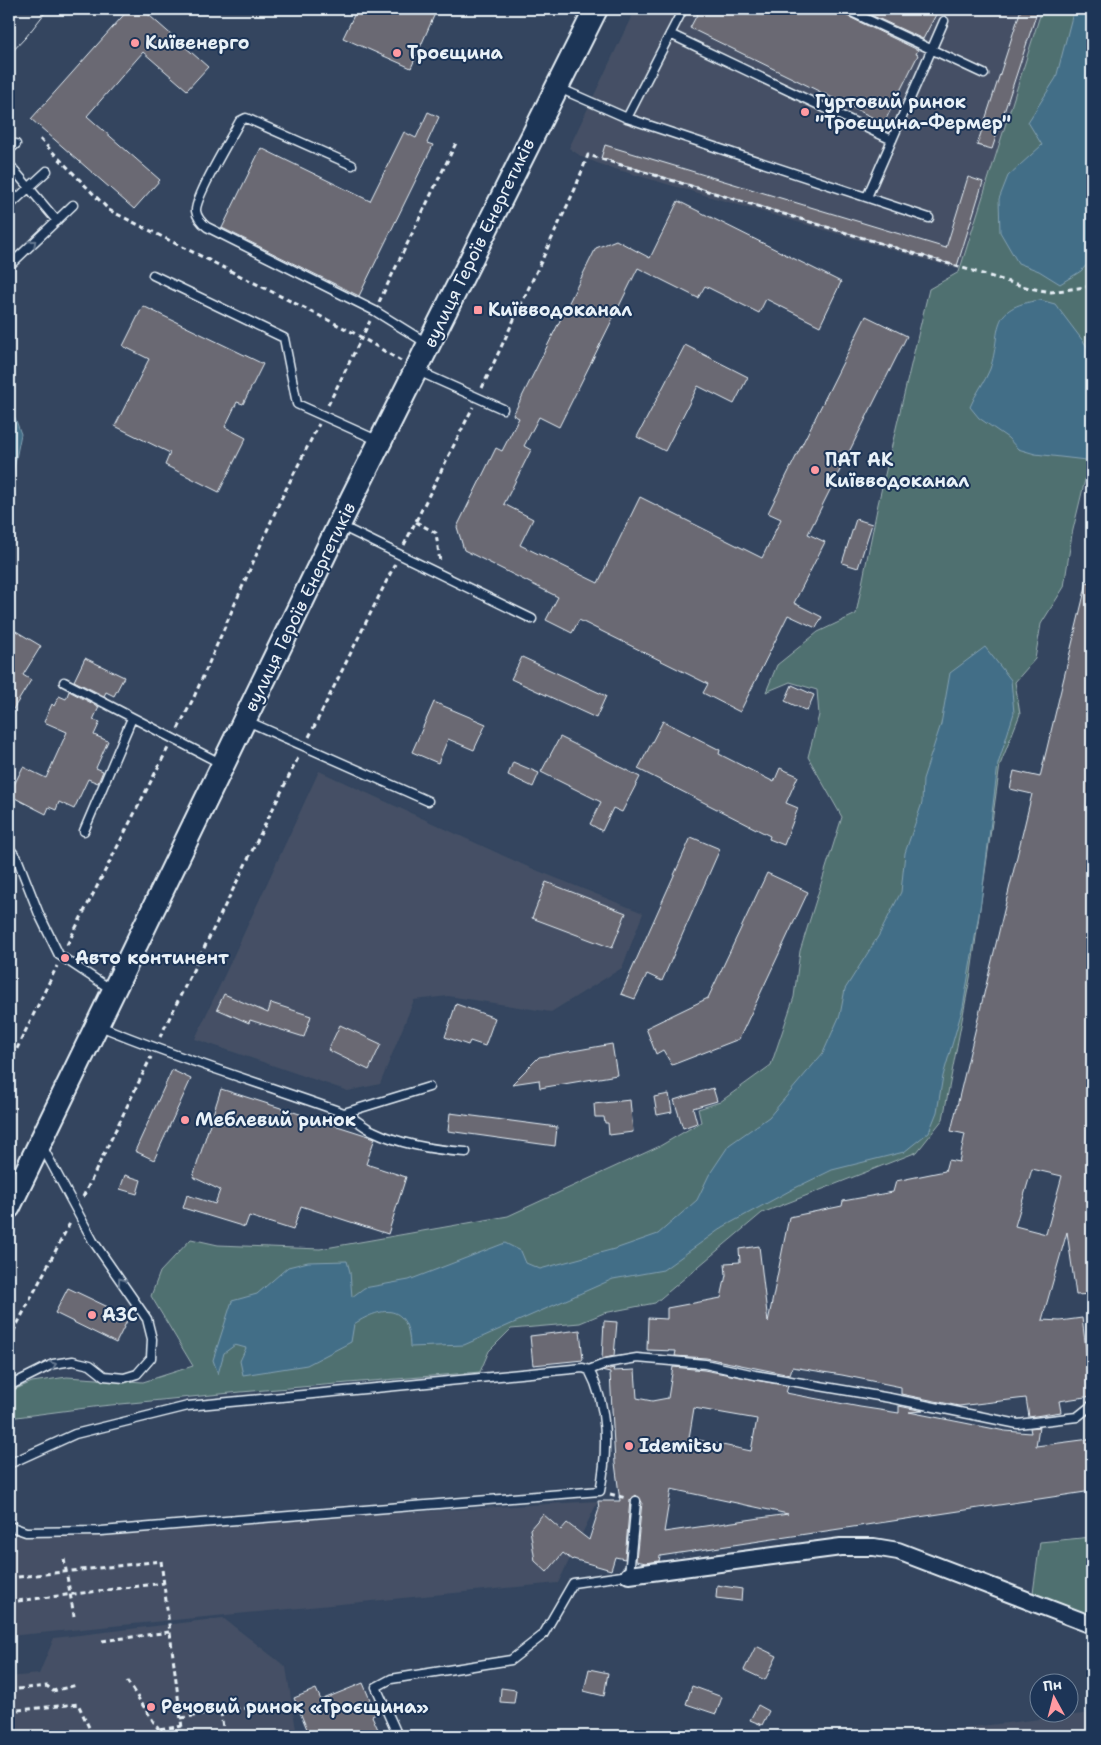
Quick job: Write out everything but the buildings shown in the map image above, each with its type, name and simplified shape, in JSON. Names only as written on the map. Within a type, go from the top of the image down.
[{"type":"street","name":"вулиця Героїв Енергетиків","points":[[9,1207],[96,1024],[340,525],[596,9]]},
{"type":"street","points":[[629,1575],[841,1547],[874,1547],[898,1551],[1092,1625]]},
{"type":"lane","points":[[628,118],[683,9]]},
{"type":"lane","points":[[845,9],[984,74]]},
{"type":"lane","points":[[867,197],[944,21]]},
{"type":"lane","points":[[670,34],[892,140]]},
{"type":"lane","points":[[557,87],[628,118],[929,218]]},
{"type":"lane","points":[[352,165],[246,118],[240,121],[235,129],[201,194],[196,211],[200,221],[207,227],[374,311],[429,345]]},
{"type":"lane","points":[[9,150],[16,144]]},
{"type":"lane","points":[[9,164],[57,221]]},
{"type":"lane","points":[[9,206],[47,171]]},
{"type":"lane","points":[[9,266],[73,205]]},
{"type":"lane","points":[[153,275],[284,338],[297,404],[381,442]]},
{"type":"lane","points":[[417,370],[503,409]]},
{"type":"lane","points":[[340,525],[532,619]]},
{"type":"lane","points":[[64,682],[224,765]]},
{"type":"lane","points":[[84,831],[132,718]]},
{"type":"lane","points":[[245,720],[428,801]]},
{"type":"lane","points":[[9,848],[17,858],[39,914],[61,956],[113,991]]},
{"type":"lane","points":[[96,1024],[154,1049],[344,1113],[373,1131],[391,1138],[431,1149],[466,1152]]},
{"type":"lane","points":[[344,1113],[428,1087]]},
{"type":"lane","points":[[9,1386],[53,1364],[74,1361],[90,1365],[104,1376],[124,1378],[137,1374],[151,1358],[152,1339],[147,1319],[93,1241],[40,1144]]},
{"type":"lane","points":[[9,1464],[75,1434],[188,1406],[573,1369],[589,1370],[607,1363],[637,1358],[705,1364],[754,1375],[890,1398],[1018,1424],[1077,1417],[1092,1405]]},
{"type":"lane","points":[[9,1526],[26,1532],[101,1531],[600,1491],[604,1471],[602,1402],[598,1386],[589,1370]]},
{"type":"lane","points":[[398,1736],[376,1687],[391,1679],[510,1660],[543,1635],[573,1583],[629,1575],[636,1501]]},
{"type":"path","points":[[40,139],[109,210],[362,338],[417,370]]},
{"type":"path","points":[[9,1065],[61,956],[173,740],[198,688],[280,501],[362,338],[456,143]]},
{"type":"path","points":[[588,155],[1029,288],[1050,292],[1091,286]]},
{"type":"path","points":[[416,522],[436,533],[442,575]]},
{"type":"path","points":[[600,1491],[636,1501]]},
{"type":"path","points":[[64,1559],[74,1616]]},
{"type":"path","points":[[9,1578],[162,1561],[169,1632],[183,1736]]},
{"type":"path","points":[[9,1602],[164,1582]]},
{"type":"path","points":[[102,1641],[169,1632]]},
{"type":"path","points":[[127,1682],[159,1730]]},
{"type":"path","points":[[9,1690],[47,1686],[53,1691],[77,1685]]},
{"type":"path","points":[[9,1711],[78,1704],[93,1736]]},
{"type":"path","points":[[181,1718],[258,1706]]},
{"type":"path","points":[[221,1712],[224,1736]]},
{"type":"path","points":[[154,1736],[159,1730],[182,1726]]},
{"type":"shaded area","name":"Гуртовий ринок \"Троєщина-Фермер\"","points":[[635,9],[1058,9],[961,270],[605,166],[582,157],[569,148]]},
{"type":"shaded area","points":[[1074,9],[1092,9],[1092,259],[1081,271],[1060,284],[1039,271],[1018,263],[1000,232],[999,199],[1008,176],[1042,145],[1028,122],[1056,78]]},
{"type":"shaded area","points":[[1040,300],[1055,304],[1092,353],[1092,455],[1086,460],[1035,454],[1018,449],[1008,438],[979,418],[970,407],[990,369],[997,332],[1004,315],[1011,309],[1023,304]]},
{"type":"shaded area","points":[[9,407],[11,407],[21,434],[9,493]]},
{"type":"shaded area","points":[[985,647],[1011,680],[1014,713],[998,764],[981,902],[963,1007],[943,1076],[937,1112],[929,1132],[904,1152],[832,1170],[793,1189],[723,1227],[663,1270],[613,1279],[464,1345],[410,1347],[409,1333],[400,1316],[393,1312],[385,1312],[375,1314],[354,1324],[351,1342],[307,1365],[243,1375],[240,1361],[246,1348],[235,1345],[224,1353],[218,1374],[213,1360],[232,1301],[257,1294],[288,1267],[308,1262],[347,1261],[352,1297],[364,1288],[409,1280],[505,1243],[521,1251],[526,1263],[540,1269],[618,1248],[658,1234],[697,1200],[709,1175],[729,1145],[769,1117],[823,1053],[840,1015],[845,989],[879,935],[901,892],[905,853],[922,803],[923,779],[941,724],[950,673]]},
{"type":"shaded area","points":[[319,771],[526,866],[643,913],[622,968],[551,1012],[448,996],[414,1000],[380,1084],[348,1091],[195,1039]]},
{"type":"shaded area","points":[[598,1501],[558,1583],[9,1636],[9,1536]]},
{"type":"shaded area","name":"Речовий ринок «Троєщина»","points":[[223,1618],[286,1667],[297,1736],[9,1736],[9,1677],[39,1674],[54,1638]]},
{"type":"shaded area","points":[[1092,1713],[1092,1736],[894,1736],[1028,1720],[1028,1722],[1078,1722],[1078,1715]]},
{"type":"green space","points":[[1042,9],[1092,9],[1092,460],[1089,463],[1072,534],[1064,587],[1041,624],[1035,659],[1015,682],[1020,714],[1000,765],[971,973],[943,1119],[917,1152],[762,1213],[655,1303],[604,1313],[580,1323],[511,1329],[489,1351],[480,1372],[241,1392],[101,1406],[9,1418],[9,1392],[32,1382],[67,1377],[143,1382],[193,1366],[151,1296],[160,1272],[191,1239],[218,1245],[320,1249],[508,1216],[660,1146],[701,1122],[698,1109],[720,1102],[771,1065],[794,997],[800,951],[842,817],[808,757],[819,715],[817,690],[790,682],[766,692],[777,665],[818,632],[856,614],[878,504],[929,289],[959,272]]},
{"type":"green space","points":[[1092,1537],[1092,1616],[1033,1593],[1040,1542]]},
{"type":"tram line","points":[[9,55],[48,9]]},
{"type":"place","name":"Київенерго","points":[[135,43]]},
{"type":"place","name":"Троєщина","points":[[397,53]]},
{"type":"place","name":"Гуртовий ринок \"Троєщина-Фермер\"","points":[[805,112]]},
{"type":"place","name":"Київводоканал","points":[[478,310]]},
{"type":"place","name":"ПАТ АК Київводоканал","points":[[815,470]]},
{"type":"place","name":"Авто континент","points":[[65,958]]},
{"type":"place","name":"Меблевий ринок","points":[[185,1120]]},
{"type":"place","name":"АЗС","points":[[92,1315]]},
{"type":"place","name":"Idemitsu","points":[[629,1446]]},
{"type":"place","name":"Речовий ринок «Троєщина»","points":[[151,1707]]}]
